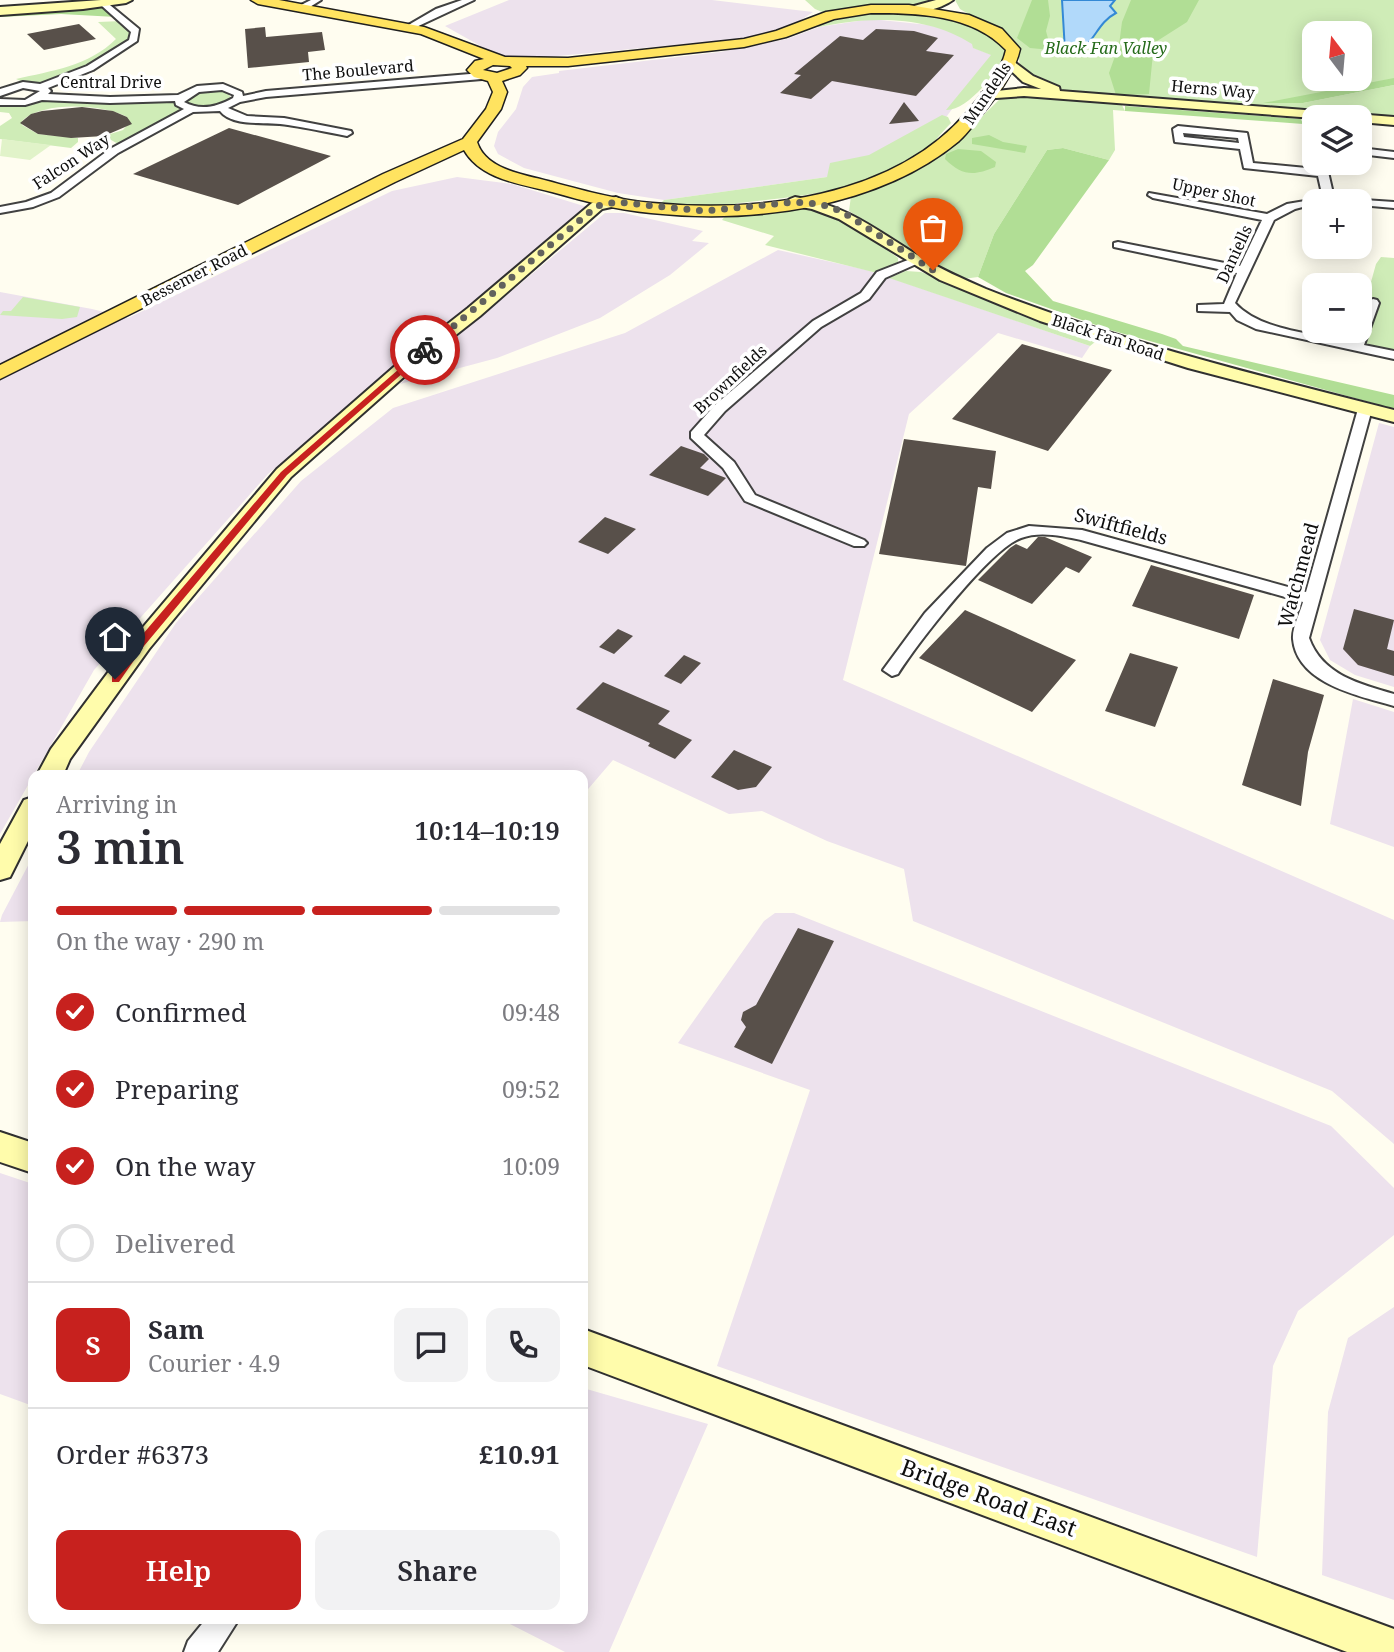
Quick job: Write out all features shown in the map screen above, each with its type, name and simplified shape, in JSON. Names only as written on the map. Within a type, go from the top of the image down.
[{"type":"main road","points":[[258,0],[409,27],[450,39],[500,92]]},
{"type":"main road","name":"Mundells","points":[[469,142],[472,153],[478,160],[496,171],[601,202],[704,211],[794,202],[852,188],[894,173],[938,151],[968,124],[1012,55],[1011,44],[997,32],[981,24],[952,15],[909,9],[844,12],[769,37],[737,44],[582,61],[507,62],[479,69]]},
{"type":"main road","points":[[479,69],[517,72],[519,66],[507,62]]},
{"type":"main road","points":[[479,69],[480,81],[500,92]]},
{"type":"main road","points":[[469,142],[493,109],[500,92]]},
{"type":"main road","name":"Bessemer Road","points":[[0,373],[389,178],[469,142]]},
{"type":"main road","name":"Bessemer Road","points":[[389,178],[457,168],[496,171]]},
{"type":"main road","name":"Black Fan Road","points":[[841,211],[917,261],[996,299],[1103,337],[1394,416]]},
{"type":"street","points":[[0,11],[105,4],[126,0]]},
{"type":"street","points":[[302,8],[317,0]]},
{"type":"street","points":[[409,27],[439,11],[470,0]]},
{"type":"street","points":[[909,9],[949,0],[981,24]]},
{"type":"street","points":[[0,102],[21,103],[90,68],[134,41],[136,31],[105,4]]},
{"type":"street","name":"Herns Way","points":[[1009,62],[1037,84],[1073,95]]},
{"type":"street","name":"The Boulevard","points":[[236,95],[266,94],[479,69]]},
{"type":"street","points":[[0,93],[22,86],[41,92]]},
{"type":"street","name":"Central Drive","points":[[41,92],[110,100],[180,98],[205,88],[223,88],[236,95]]},
{"type":"street","name":"Herns Way","points":[[987,96],[1016,92],[1073,95],[1302,113]]},
{"type":"street","points":[[180,98],[181,106],[192,109],[222,107],[236,95]]},
{"type":"street","points":[[222,107],[226,113],[246,119],[284,121],[347,133]]},
{"type":"street","name":"Falcon Way","points":[[0,210],[29,205],[55,195],[114,151],[192,109]]},
{"type":"street","points":[[1372,119],[1394,121]]},
{"type":"street","points":[[1246,147],[1179,141],[1178,129],[1243,135],[1246,147],[1248,166],[1302,167]]},
{"type":"street","points":[[1372,152],[1394,155]]},
{"type":"street","points":[[841,211],[843,200],[852,188]]},
{"type":"street","name":"Upper Shot","points":[[1152,195],[1269,218]]},
{"type":"street","points":[[52,770],[60,755],[141,644],[284,473],[409,363],[474,312],[601,202]]},
{"type":"street","name":"Black Fan Road","points":[[794,202],[820,204],[841,211]]},
{"type":"street","points":[[1372,203],[1394,205]]},
{"type":"street","name":"Daniells","points":[[1302,204],[1291,206],[1269,218],[1242,270],[1229,303],[1232,308],[1241,317],[1260,326],[1394,355]]},
{"type":"street","points":[[1118,244],[1242,270]]},
{"type":"street","name":"Brownfields","points":[[859,543],[750,498],[729,465],[696,435],[720,408],[817,324],[865,296],[881,275],[917,261]]},
{"type":"street","points":[[1356,347],[1373,303]]},
{"type":"street","points":[[1202,308],[1232,308]]},
{"type":"street","name":"Watchmead","points":[[1365,409],[1301,638],[1309,657],[1333,679],[1394,700]]},
{"type":"street","name":"Swiftfields","points":[[892,670],[942,604],[1000,544],[1013,536],[1030,531],[1054,530],[1082,535],[1312,598]]},
{"type":"street","points":[[0,869],[28,816]]},
{"type":"street","points":[[0,1147],[28,1156]]},
{"type":"street","name":"Bridge Road East","points":[[588,1349],[1394,1649]]},
{"type":"street","points":[[199,1652],[220,1624]]},
{"type":"shaded area","points":[[509,0],[712,0],[813,12],[792,26],[748,38],[526,59],[500,57],[445,26]]},
{"type":"shaded area","points":[[871,19],[929,25],[957,33],[973,44],[974,48],[992,55],[944,120],[827,177],[664,200],[618,193],[524,168],[498,154],[494,146],[498,132],[516,109],[523,87],[532,77],[559,71],[720,52],[787,39],[819,27]]},
{"type":"shaded area","points":[[457,177],[512,184],[587,207],[268,474],[94,670],[37,770],[28,770],[28,785],[0,834],[0,292],[128,318],[392,191]]},
{"type":"shaded area","points":[[605,213],[624,213],[703,231],[692,241],[709,243],[670,275],[600,318],[497,358],[400,384]]},
{"type":"shaded area","points":[[778,250],[867,270],[1090,346],[1082,358],[998,333],[909,414],[843,680],[1394,920],[1394,1144],[1332,1091],[913,921],[904,869],[827,841],[762,811],[729,814],[613,760],[588,789],[588,770],[80,770],[176,623],[301,481],[393,408],[625,333]]},
{"type":"shaded area","points":[[1379,423],[1394,427],[1394,687],[1355,675],[1330,660],[1320,640]]},
{"type":"shaded area","points":[[1353,699],[1394,712],[1394,847],[1330,824]]},
{"type":"shaded area","points":[[28,866],[28,921],[0,922]]},
{"type":"shaded area","points":[[775,913],[794,913],[1331,1126],[1394,1188],[1394,1235],[1298,1311],[1273,1366],[1257,1557],[717,1366],[810,1090],[678,1043],[764,921]]},
{"type":"shaded area","points":[[0,1173],[28,1182],[28,1404],[0,1394]]},
{"type":"shaded area","points":[[1394,1307],[1394,1600],[1322,1575],[1328,1412],[1348,1338]]},
{"type":"shaded area","points":[[588,1389],[708,1424],[609,1652],[565,1652],[510,1624],[588,1624]]},
{"type":"green space","points":[[805,0],[943,0],[930,5],[827,14],[815,9]]},
{"type":"green space","name":"Black Fan Valley","points":[[955,0],[1394,0],[1394,79],[1372,83],[1372,21],[1302,21],[1302,91],[1332,91],[1269,103],[1303,103],[1394,85],[1394,119],[1372,117],[1372,105],[1302,105],[1302,111],[1076,93],[1052,88],[1020,69],[1018,47],[1014,41],[960,9]]},
{"type":"green space","points":[[1032,0],[1048,0],[1050,16],[1046,31],[1051,50],[1030,48],[1017,38]]},
{"type":"green space","points":[[1131,0],[1199,0],[1187,22],[1154,43],[1149,94],[1116,95],[1109,73],[1119,45],[1122,22]]},
{"type":"green space","points":[[105,5],[116,17],[61,14],[0,17],[0,10]]},
{"type":"green space","points":[[899,10],[951,17],[1002,40],[1007,52],[990,79],[973,97],[955,109],[946,110],[991,55],[973,48],[972,44],[955,34],[917,23],[878,20],[819,27],[812,24],[837,15]]},
{"type":"green space","points":[[122,21],[132,32],[129,40],[90,64],[43,82],[29,83],[16,79],[56,70],[94,56],[116,39],[98,22]]},
{"type":"green space","points":[[1394,78],[1394,85],[1372,89],[1372,82]]},
{"type":"green space","points":[[217,90],[228,93],[231,98],[209,107],[187,102],[193,94]]},
{"type":"green space","points":[[1326,91],[1364,91],[1303,103],[1263,103]]},
{"type":"green space","points":[[1004,95],[1120,101],[1125,111],[1113,110],[1115,150],[1109,160],[1063,148],[1047,150],[994,234],[978,277],[963,279],[927,261],[849,211],[851,196],[933,158],[952,146]]},
{"type":"green space","points":[[46,100],[174,100],[182,109],[177,115],[120,145],[104,136],[123,130],[129,123],[127,117],[88,107],[44,110],[22,121],[22,125],[38,134],[78,138],[78,142],[71,148],[0,139],[0,126],[12,118],[9,113],[0,112],[0,104],[20,106]]},
{"type":"green space","points":[[1125,106],[1301,119],[1302,124],[1125,111]]},
{"type":"green space","points":[[942,115],[948,117],[951,123],[926,150],[899,169],[878,178],[831,191],[732,206],[664,206],[661,203],[664,200],[827,177],[830,163],[869,155]]},
{"type":"green space","points":[[989,135],[1003,142],[1027,146],[1025,153],[972,144],[972,138]]},
{"type":"green space","points":[[2,139],[51,145],[30,160],[0,156]]},
{"type":"green space","points":[[1063,148],[1109,160],[1033,265],[1025,271],[1053,301],[1162,334],[1176,339],[1183,346],[1394,395],[1394,409],[1110,330],[1006,293],[978,277],[994,234],[1047,150]]},
{"type":"green space","points":[[958,149],[981,151],[996,162],[995,167],[974,173],[957,169],[945,159],[946,154]]},
{"type":"green space","points":[[810,205],[842,217],[898,258],[898,262],[877,273],[765,245],[774,236],[722,220],[727,214]]},
{"type":"green space","points":[[1381,257],[1394,258],[1394,350],[1365,345],[1372,343],[1372,320],[1377,303],[1372,302],[1372,278]]},
{"type":"green space","points":[[906,271],[921,272],[1100,338],[1090,346],[889,278]]},
{"type":"green space","points":[[23,297],[80,307],[77,317],[62,319],[0,315],[3,311],[11,311]]},
{"type":"water","points":[[1062,0],[1115,0],[1110,6],[1116,13],[1108,18],[1090,42],[1069,52],[1065,51]]},
{"type":"building","points":[[79,24],[96,39],[44,50],[27,34]]},
{"type":"building","points":[[265,27],[266,37],[322,32],[325,50],[308,52],[309,62],[248,68],[245,29]]},
{"type":"building","points":[[876,29],[914,31],[938,38],[926,51],[954,55],[916,96],[832,81],[811,99],[780,93],[801,75],[794,74],[840,36],[863,40]]},
{"type":"building","points":[[904,102],[919,121],[889,124]]},
{"type":"building","points":[[82,107],[113,111],[127,117],[132,124],[104,136],[71,138],[38,134],[20,123],[31,114],[42,111]]},
{"type":"building","points":[[229,128],[331,156],[238,205],[133,174]]},
{"type":"building","points":[[1022,344],[1112,370],[1048,451],[952,419]]},
{"type":"building","points":[[904,439],[996,451],[991,489],[978,487],[966,566],[879,554]]},
{"type":"building","points":[[681,446],[704,454],[709,459],[700,468],[726,478],[708,496],[649,475]]},
{"type":"building","points":[[605,517],[636,529],[608,554],[578,542]]},
{"type":"building","points":[[1038,537],[1045,537],[1092,557],[1079,573],[1066,567],[1032,604],[978,580],[1010,548],[1016,544],[1027,549]]},
{"type":"building","points":[[1151,565],[1254,595],[1239,639],[1132,606]]},
{"type":"building","points":[[1354,609],[1394,620],[1387,649],[1394,651],[1394,676],[1358,665],[1343,649]]},
{"type":"building","points":[[965,610],[1076,660],[1032,712],[919,658]]},
{"type":"building","points":[[618,629],[633,636],[614,654],[599,647]]},
{"type":"building","points":[[1130,653],[1178,667],[1155,727],[1105,711]]},
{"type":"building","points":[[684,655],[701,663],[681,684],[664,676]]},
{"type":"building","points":[[1273,679],[1324,695],[1308,752],[1301,806],[1242,785]]},
{"type":"building","points":[[603,682],[670,711],[658,724],[692,740],[675,759],[648,746],[650,743],[576,709]]},
{"type":"building","points":[[734,750],[772,767],[756,787],[738,790],[711,777]]},
{"type":"building","points":[[798,928],[834,941],[772,1064],[734,1047],[746,1027],[741,1020],[743,1012],[756,1005]]},
{"type":"way so far","points":[[425,350],[474,312],[597,206],[616,202],[704,211],[794,202],[820,204],[841,211],[933,270]]},
{"type":"route","points":[[115,679],[284,473],[425,350]]}]
